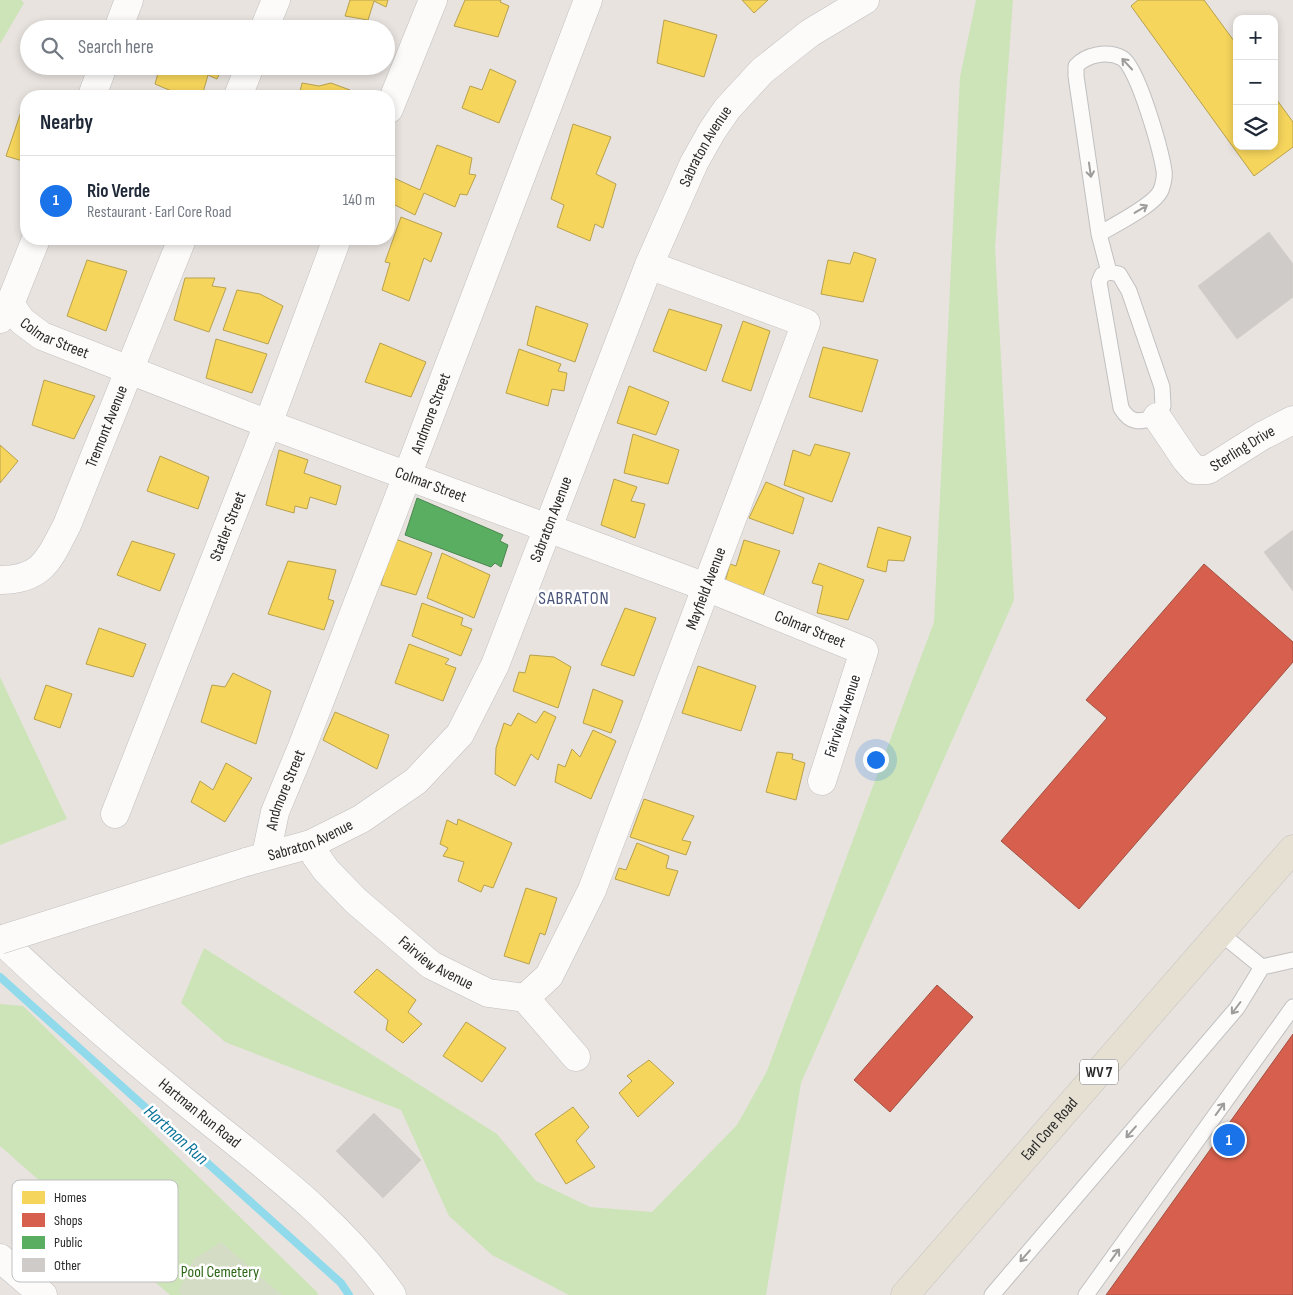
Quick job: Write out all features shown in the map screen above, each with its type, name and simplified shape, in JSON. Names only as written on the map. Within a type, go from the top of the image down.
[{"type":"main road","name":"Earl Core Road","points":[[905,1295],[1293,849]]},
{"type":"street","points":[[121,20],[129,0]]},
{"type":"street","points":[[268,20],[276,0]]},
{"type":"street","points":[[395,94],[433,0]]},
{"type":"street","name":"Andmore Street","points":[[256,859],[407,476],[588,0]]},
{"type":"street","name":"Sabraton Avenue","points":[[0,940],[256,859],[311,844],[361,819],[416,781],[460,734],[496,665],[649,265],[694,163],[712,131],[727,110],[775,59],[810,33],[865,0]]},
{"type":"street","points":[[94,90],[100,75]]},
{"type":"street","points":[[240,90],[246,75]]},
{"type":"street","points":[[5,311],[33,245]]},
{"type":"street","name":"Tremont Avenue","points":[[0,580],[13,580],[33,574],[49,559],[67,525],[180,245]]},
{"type":"street","name":"Statler Street","points":[[114,814],[268,424],[335,245]]},
{"type":"street","name":"Mayfield Avenue","points":[[525,998],[550,976],[592,890],[806,323],[649,265]]},
{"type":"street","name":"Colmar Street","points":[[5,311],[42,336],[268,424],[706,587],[864,651]]},
{"type":"street","name":"Sterling Drive","points":[[1156,417],[1195,470],[1208,470],[1262,436],[1293,420]]},
{"type":"street","name":"Fairview Avenue","points":[[822,781],[864,651]]},
{"type":"street","name":"Fairview Avenue","points":[[311,844],[316,856],[326,870],[356,901],[431,965],[488,993],[525,998]]},
{"type":"street","name":"Hartman Run Road","points":[[0,940],[40,978],[187,1104],[315,1208],[351,1244],[392,1295]]},
{"type":"street","points":[[525,998],[576,1057]]},
{"type":"street","points":[[24,1282],[43,1295]]},
{"type":"lane","points":[[1099,234],[1152,202],[1161,191],[1165,173],[1144,95],[1133,70],[1122,58],[1096,54],[1082,59],[1076,66],[1076,76],[1099,234],[1109,272]]},
{"type":"lane","points":[[1109,272],[1119,274],[1129,291],[1162,387],[1163,406],[1156,417],[1136,421],[1127,418],[1122,408],[1099,282],[1102,275],[1109,272]]},
{"type":"lane","points":[[1220,933],[1262,967]]},
{"type":"lane","points":[[992,1295],[1237,1008],[1262,967],[1293,960]]},
{"type":"lane","points":[[1086,1295],[1293,1006]]},
{"type":"green space","points":[[0,0],[21,0],[24,3],[0,44]]},
{"type":"green space","points":[[976,0],[1013,0],[995,247],[1014,600],[801,1083],[766,1295],[569,1295],[492,1255],[449,1216],[401,1110],[225,1042],[181,1003],[204,948],[497,1134],[536,1181],[590,1207],[652,1212],[737,1125],[767,1071],[934,622],[960,77]]},
{"type":"green space","points":[[0,677],[67,819],[0,845]]},
{"type":"green space","points":[[0,1004],[23,1006],[318,1295],[170,1295],[155,1282],[178,1282],[178,1180],[39,1180],[0,1146]]},
{"type":"green space","name":"Pool Cemetery","points":[[221,1242],[282,1295],[182,1295],[178,1292],[194,1259]]},
{"type":"building: Homes","points":[[350,0],[388,0],[386,7],[374,1],[368,20],[345,16]]},
{"type":"building: Homes","points":[[465,0],[501,0],[500,2],[509,6],[498,37],[454,26]]},
{"type":"building: Homes","points":[[742,0],[768,0],[754,13]]},
{"type":"building: Homes","points":[[1138,0],[1204,0],[1233,40],[1233,147],[1131,6]]},
{"type":"building: Homes","points":[[664,20],[717,35],[704,77],[657,63]]},
{"type":"building: Homes","points":[[490,69],[516,81],[499,123],[462,108],[470,86],[482,90]]},
{"type":"building: Homes","points":[[158,75],[208,75],[204,90],[169,90],[155,84]]},
{"type":"building: Homes","points":[[208,75],[219,75],[217,79]]},
{"type":"building: Homes","points":[[302,83],[319,86],[331,83],[350,90],[300,90]]},
{"type":"building: Homes","points":[[1278,101],[1293,122],[1293,147],[1254,176],[1235,150],[1278,150]]},
{"type":"building: Homes","points":[[20,115],[20,160],[6,156]]},
{"type":"building: Homes","points":[[573,124],[611,137],[596,174],[616,184],[603,228],[595,224],[590,241],[557,227],[564,205],[551,199]]},
{"type":"building: Homes","points":[[437,145],[472,158],[469,174],[476,175],[467,195],[460,194],[455,207],[424,193],[415,215],[395,205],[395,178],[420,190]]},
{"type":"building: Homes","points":[[401,217],[442,233],[431,262],[424,258],[409,301],[382,290],[390,263],[385,262],[391,245],[395,245],[395,234]]},
{"type":"building: Homes","points":[[854,252],[876,259],[863,302],[821,294],[828,260],[850,264]]},
{"type":"building: Homes","points":[[87,260],[127,271],[106,331],[67,316]]},
{"type":"building: Homes","points":[[185,278],[215,278],[212,286],[226,288],[209,332],[174,320]]},
{"type":"building: Homes","points":[[237,290],[260,294],[283,306],[268,344],[223,330]]},
{"type":"building: Homes","points":[[536,306],[588,324],[575,362],[527,345]]},
{"type":"building: Homes","points":[[669,309],[722,325],[706,371],[653,351]]},
{"type":"building: Homes","points":[[743,321],[770,331],[751,391],[722,381]]},
{"type":"building: Homes","points":[[216,339],[267,354],[252,393],[206,378]]},
{"type":"building: Homes","points":[[380,343],[426,362],[411,397],[365,382]]},
{"type":"building: Homes","points":[[823,347],[878,360],[862,412],[809,397]]},
{"type":"building: Homes","points":[[519,349],[561,364],[558,371],[567,373],[564,391],[552,389],[548,406],[506,393]]},
{"type":"building: Homes","points":[[44,380],[95,396],[74,439],[32,425]]},
{"type":"building: Homes","points":[[629,386],[669,402],[656,435],[617,423]]},
{"type":"building: Homes","points":[[633,434],[679,450],[668,484],[624,473]]},
{"type":"building: Homes","points":[[815,444],[850,453],[832,502],[784,485],[793,450],[810,456]]},
{"type":"building: Homes","points":[[0,445],[18,461],[0,483]]},
{"type":"building: Homes","points":[[279,450],[308,460],[304,473],[341,486],[336,505],[310,497],[307,509],[295,506],[294,513],[266,505]]},
{"type":"building: Homes","points":[[160,456],[209,477],[198,509],[147,491]]},
{"type":"building: Homes","points":[[614,479],[637,487],[631,501],[645,504],[635,538],[601,525]]},
{"type":"building: Homes","points":[[766,482],[804,498],[793,534],[749,518]]},
{"type":"building: Homes","points":[[878,527],[911,537],[904,561],[888,560],[886,572],[867,567]]},
{"type":"building: Homes","points":[[393,538],[432,553],[416,595],[381,585]]},
{"type":"building: Homes","points":[[744,540],[780,551],[763,596],[725,582],[730,564],[736,566]]},
{"type":"building: Homes","points":[[132,541],[175,554],[160,591],[117,575]]},
{"type":"building: Homes","points":[[442,553],[490,575],[474,618],[427,598]]},
{"type":"building: Homes","points":[[288,561],[336,570],[328,599],[334,601],[324,630],[268,614]]},
{"type":"building: Homes","points":[[819,563],[864,580],[848,620],[817,613],[823,586],[812,583]]},
{"type":"building: Homes","points":[[422,603],[463,618],[461,625],[472,629],[461,656],[412,636]]},
{"type":"building: Homes","points":[[625,608],[656,618],[634,676],[601,665]]},
{"type":"building: Homes","points":[[99,628],[146,644],[133,677],[86,664]]},
{"type":"building: Homes","points":[[409,644],[449,659],[445,664],[456,668],[443,701],[395,683]]},
{"type":"building: Homes","points":[[530,655],[554,657],[571,667],[558,708],[513,691],[519,672],[525,673]]},
{"type":"building: Homes","points":[[698,666],[756,686],[741,731],[682,713]]},
{"type":"building: Homes","points":[[233,673],[271,691],[256,744],[201,722],[212,685],[225,687]]},
{"type":"building: Homes","points":[[46,685],[72,694],[60,728],[34,719]]},
{"type":"building: Homes","points":[[593,689],[623,701],[611,733],[583,723]]},
{"type":"building: Homes","points":[[544,711],[556,717],[538,760],[531,754],[515,786],[495,774],[496,748],[504,723],[511,726],[518,713],[536,723]]},
{"type":"building: Homes","points":[[335,712],[389,735],[377,769],[323,740]]},
{"type":"building: Homes","points":[[593,730],[616,741],[591,799],[555,782],[558,764],[565,767],[572,749],[580,757]]},
{"type":"building: Homes","points":[[777,752],[793,754],[792,759],[805,763],[796,800],[766,792]]},
{"type":"building: Homes","points":[[226,763],[252,778],[225,822],[191,802],[200,781],[213,790]]},
{"type":"building: Homes","points":[[644,799],[694,816],[682,840],[691,842],[686,855],[630,837]]},
{"type":"building: Homes","points":[[458,819],[512,843],[493,888],[484,885],[481,892],[458,881],[464,862],[443,856],[448,848],[440,844],[447,820],[457,825]]},
{"type":"building: Homes","points":[[637,843],[669,856],[666,868],[678,871],[669,896],[615,879],[619,868],[626,870]]},
{"type":"building: Homes","points":[[526,888],[557,898],[545,935],[540,933],[529,964],[504,956]]},
{"type":"building: Homes","points":[[377,969],[416,1000],[408,1012],[422,1024],[403,1043],[386,1030],[388,1020],[354,992]]},
{"type":"building: Homes","points":[[466,1022],[506,1048],[482,1082],[443,1056]]},
{"type":"building: Homes","points":[[649,1060],[674,1083],[638,1117],[619,1093],[632,1081],[627,1076]]},
{"type":"building: Homes","points":[[573,1107],[589,1127],[576,1141],[595,1167],[566,1184],[535,1134]]},
{"type":"building: Shops","points":[[1204,564],[1293,642],[1293,662],[1079,909],[1001,841],[1107,718],[1086,700]]},
{"type":"building: Shops","points":[[937,985],[973,1017],[890,1112],[854,1080]]},
{"type":"building: Shops","points":[[1293,1034],[1293,1295],[1106,1295]]},
{"type":"building: Public","points":[[417,498],[503,535],[500,541],[508,545],[501,567],[495,563],[491,567],[405,535]]},
{"type":"building: Other","points":[[1269,232],[1293,264],[1293,297],[1237,339],[1198,286]]},
{"type":"building: Other","points":[[1293,530],[1293,591],[1264,552]]},
{"type":"building: Other","points":[[374,1113],[421,1160],[383,1198],[336,1151]]},
{"type":"waterway","name":"Hartman Run","points":[[0,977],[341,1283],[349,1295]]},
{"type":"place","name":"Rio Verde","points":[[1229,1140]]},
{"type":"district","name":"SABRATON","points":[[574,598]]}]
